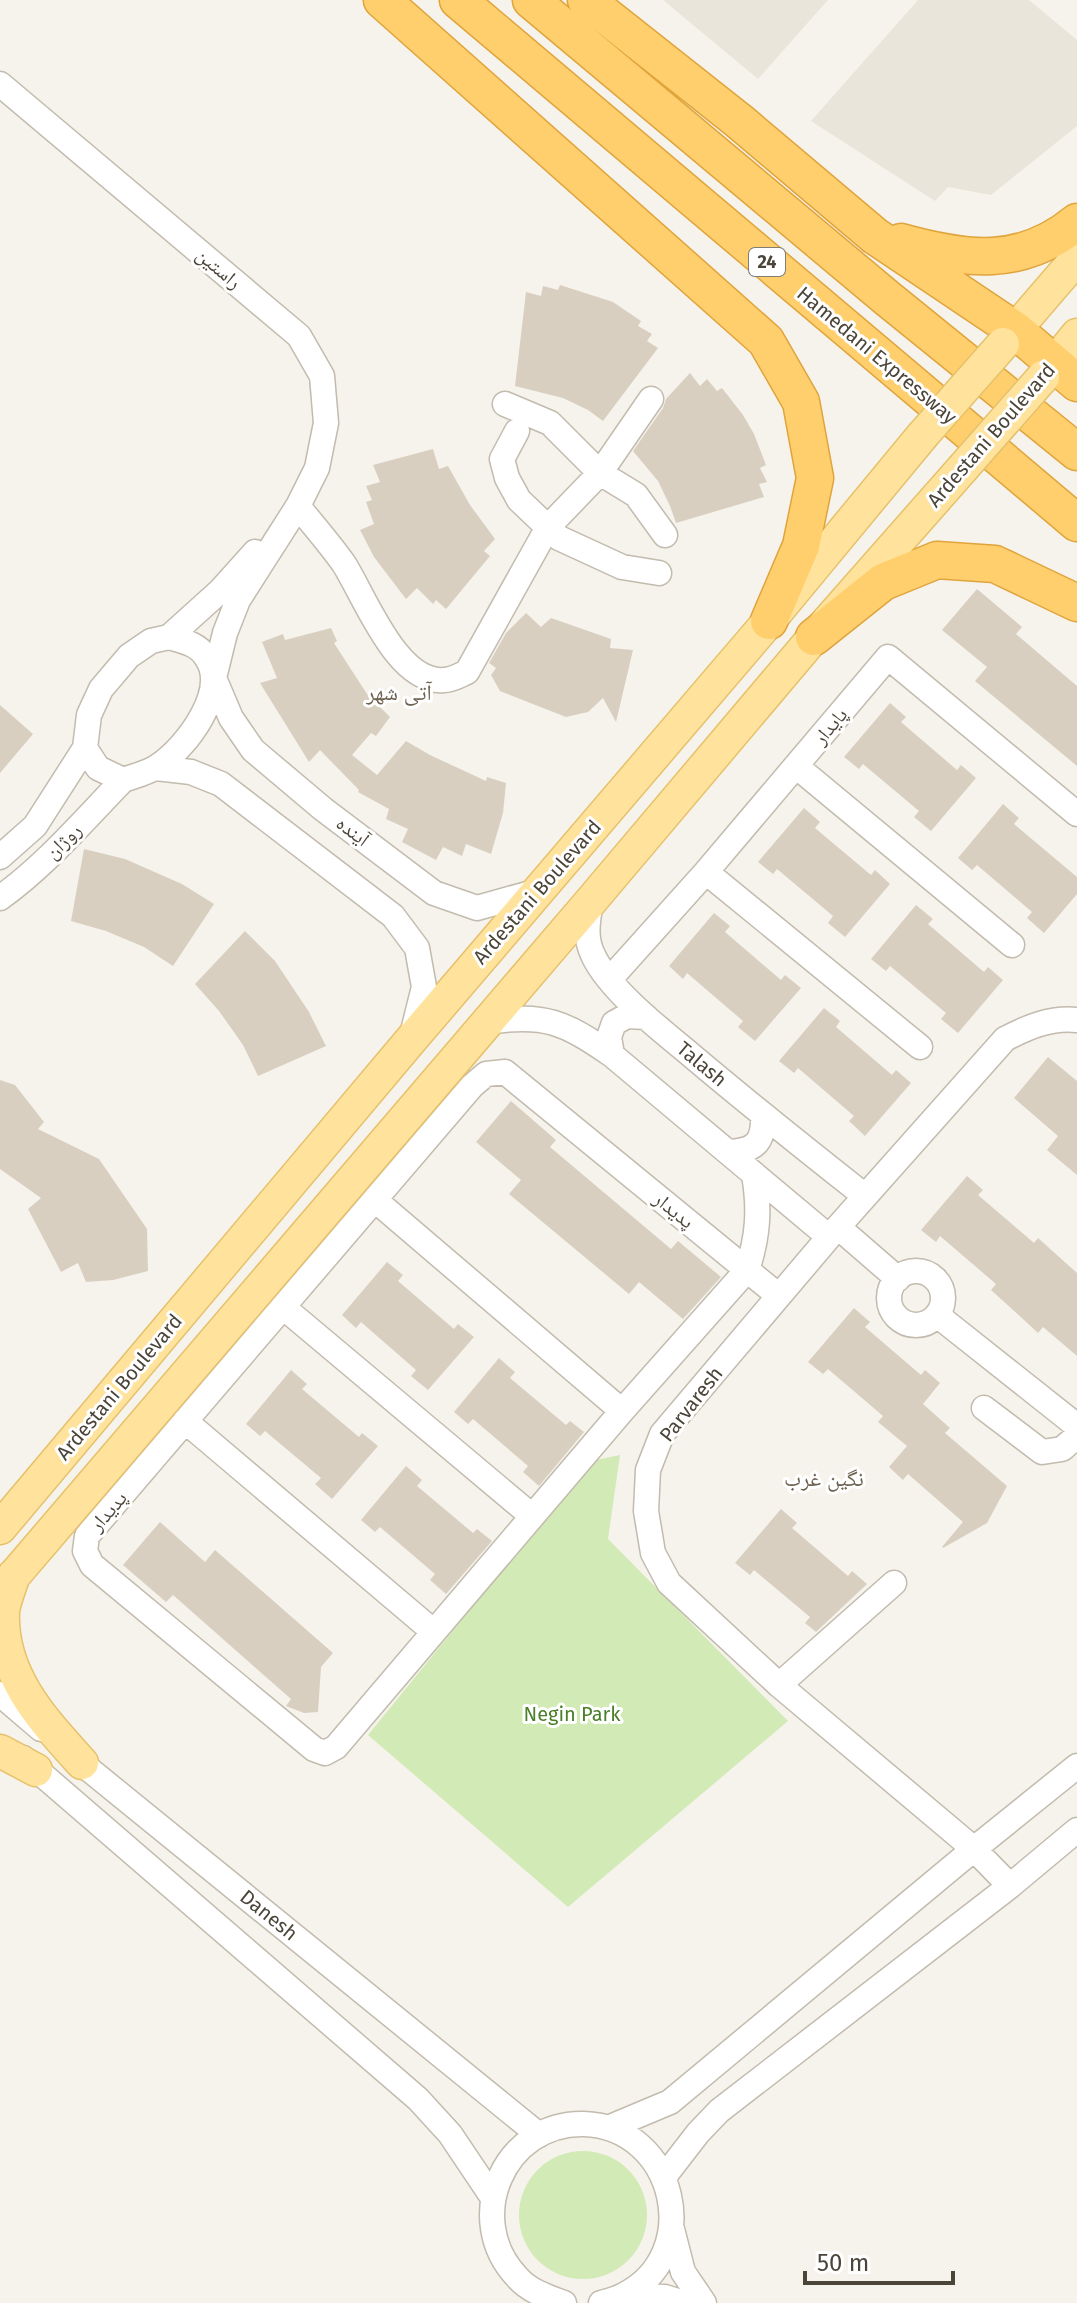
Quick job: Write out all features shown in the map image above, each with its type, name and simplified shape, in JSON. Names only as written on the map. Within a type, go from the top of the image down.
[{"type":"highway","points":[[382,0],[766,341],[801,402],[815,478],[801,546],[769,621]]},
{"type":"highway","name":"Hamedani Expressway","points":[[458,0],[1077,523]]},
{"type":"highway","name":"24","points":[[531,0],[875,288],[1077,452]]},
{"type":"highway","points":[[586,0],[739,121],[875,236],[1009,337],[1063,365]]},
{"type":"highway","points":[[875,236],[945,254],[988,257],[1030,249],[1061,235],[1077,222]]},
{"type":"highway","points":[[814,637],[883,582],[937,560],[995,564],[1077,603]]},
{"type":"main road","name":"Ardestani Boulevard","points":[[0,1528],[769,621],[922,436],[1077,258]]},
{"type":"main road","name":"Ardestani Boulevard","points":[[7,1584],[814,637],[962,469],[1063,365]]},
{"type":"main road","points":[[29,1495],[26,1510],[34,1522],[48,1524],[61,1518]]},
{"type":"main road","points":[[7,1584],[2,1639],[10,1672],[30,1705],[82,1763]]},
{"type":"main road","points":[[0,1751],[36,1770]]},
{"type":"street","name":"راستین","points":[[0,84],[299,336],[322,376],[326,423],[317,468],[298,506]]},
{"type":"street","points":[[298,506],[343,562],[379,631],[402,661],[429,679],[446,680],[467,672],[548,527],[600,473],[651,399]]},
{"type":"street","points":[[505,404],[550,423],[600,473],[636,495],[665,535]]},
{"type":"street","points":[[517,431],[502,459],[507,478],[519,500],[559,538],[622,567],[659,573]]},
{"type":"street","points":[[169,637],[220,591],[298,506]]},
{"type":"street","points":[[214,678],[207,657],[191,643],[169,637],[151,641],[129,656],[101,689],[89,715],[85,748],[98,768],[123,780],[156,768],[181,747],[203,715],[214,678],[225,633],[238,600],[298,506]]},
{"type":"street","name":"پایدار","points":[[610,979],[706,872],[888,657],[1077,814]]},
{"type":"street","name":"آینده","points":[[214,678],[231,718],[253,750],[323,809],[434,893],[477,908],[538,891]]},
{"type":"street","name":"روژان","points":[[0,857],[35,826],[85,748]]},
{"type":"street","points":[[796,766],[1012,945]]},
{"type":"street","points":[[156,768],[191,772],[221,784],[393,916],[417,948],[424,987],[410,1041]]},
{"type":"street","name":"روژان","points":[[0,898],[71,835],[123,780]]},
{"type":"street","points":[[706,872],[920,1047]]},
{"type":"street","name":"Talash","points":[[591,901],[586,932],[593,956],[610,979],[646,1017],[763,1116],[865,1196]]},
{"type":"street","points":[[612,1055],[609,1037],[614,1023],[627,1016],[646,1017]]},
{"type":"street","points":[[487,1022],[518,1017],[546,1020],[574,1030],[612,1055],[754,1175],[898,1279]]},
{"type":"street","name":"Parvaresh","points":[[1010,1886],[974,1849],[779,1685],[669,1583],[653,1553],[646,1511],[648,1470],[662,1434],[833,1232],[1005,1039],[1033,1024],[1077,1020]]},
{"type":"street","name":"پدیدار","points":[[747,1270],[505,1072],[486,1074],[472,1086],[87,1536],[85,1551],[92,1565],[314,1749],[325,1753],[336,1747],[622,1411],[747,1270],[758,1227],[759,1200],[754,1175]]},
{"type":"street","points":[[728,1152],[743,1151],[757,1144],[764,1132],[763,1116]]},
{"type":"street","points":[[375,1200],[622,1411]]},
{"type":"street","points":[[747,1270],[779,1296]]},
{"type":"street","points":[[918,1271],[933,1277],[942,1291],[937,1315],[915,1325],[899,1319],[889,1297],[898,1279],[909,1272],[918,1271]]},
{"type":"street","points":[[283,1307],[532,1516]]},
{"type":"street","points":[[937,1315],[1077,1426]]},
{"type":"street","points":[[984,1408],[1042,1452],[1062,1449],[1077,1436]]},
{"type":"street","points":[[185,1421],[434,1632]]},
{"type":"street","points":[[779,1685],[894,1583]]},
{"type":"street","name":"Danesh","points":[[0,1694],[539,2135]]},
{"type":"street","name":"Danesh","points":[[0,1738],[418,2099],[450,2134],[493,2198]]},
{"type":"street","points":[[608,2128],[670,2102],[1077,1766]]},
{"type":"street","points":[[664,2177],[719,2111],[1010,1886],[1077,1830]]},
{"type":"street","points":[[564,2303],[540,2295],[517,2278],[500,2255],[492,2227],[493,2198],[501,2173],[517,2151],[539,2135],[561,2127],[585,2124],[608,2128],[630,2138],[650,2155],[664,2177],[672,2202],[672,2229],[683,2272],[704,2303]]},
{"type":"street","points":[[601,2303],[624,2295],[647,2278],[663,2256],[672,2229]]},
{"type":"street","points":[[624,2295],[665,2297],[684,2303]]},
{"type":"shaded area","points":[[663,0],[828,0],[758,79]]},
{"type":"shaded area","points":[[918,0],[1029,0],[1077,40],[1077,126],[991,195],[948,187],[935,201],[811,121]]},
{"type":"green space","name":"Negin Park","points":[[620,1455],[608,1539],[788,1721],[568,1907],[368,1735],[591,1461]]},
{"type":"green space","points":[[583,2151],[607,2156],[628,2170],[642,2191],[647,2215],[642,2239],[628,2260],[607,2274],[583,2279],[559,2274],[538,2260],[524,2239],[519,2215],[524,2191],[538,2170],[559,2156]]},
{"type":"building","points":[[560,285],[613,302],[641,321],[638,326],[652,334],[647,341],[658,348],[603,421],[563,398],[515,386],[526,292],[541,296],[543,286],[558,290]]},
{"type":"building","points":[[690,373],[700,386],[707,379],[717,391],[722,388],[743,415],[766,465],[760,468],[767,482],[759,484],[764,497],[676,523],[658,481],[633,451],[666,399]]},
{"type":"building","points":[[433,449],[439,469],[448,466],[470,505],[495,539],[484,551],[490,556],[446,609],[436,600],[433,604],[417,588],[406,599],[374,557],[360,530],[374,524],[366,502],[372,500],[366,486],[380,482],[373,465]]},
{"type":"building","points":[[977,589],[1022,627],[1016,634],[1077,686],[1077,766],[975,681],[987,667],[942,630]]},
{"type":"building","points":[[526,613],[541,627],[551,618],[611,639],[610,648],[633,650],[616,722],[603,698],[588,712],[566,717],[500,691],[491,675],[496,668],[489,663],[506,633]]},
{"type":"building","points":[[331,628],[337,641],[334,643],[367,694],[390,717],[376,736],[371,733],[352,755],[377,775],[406,741],[486,781],[487,777],[506,783],[503,813],[491,854],[466,844],[462,856],[443,847],[436,860],[402,842],[408,829],[386,819],[389,809],[358,792],[320,750],[309,762],[260,683],[277,678],[262,642],[283,634],[285,640]]},
{"type":"building","points":[[890,703],[906,717],[901,722],[957,770],[961,765],[976,778],[931,831],[914,817],[919,811],[863,764],[859,769],[844,757]]},
{"type":"building","points":[[0,705],[33,734],[0,773]]},
{"type":"building","points":[[1003,804],[1019,818],[1014,824],[1077,877],[1077,894],[1044,933],[1027,918],[1032,912],[977,865],[972,870],[958,858]]},
{"type":"building","points":[[804,808],[820,822],[815,828],[871,875],[875,870],[890,884],[845,937],[828,923],[833,916],[777,869],[773,874],[758,862]]},
{"type":"building","points":[[84,849],[125,859],[182,884],[214,904],[173,966],[144,947],[71,921]]},
{"type":"building","points":[[916,905],[933,919],[928,924],[984,972],[988,967],[1003,980],[958,1033],[941,1019],[946,1013],[890,966],[886,971],[871,959]]},
{"type":"building","points":[[714,913],[730,926],[725,932],[781,980],[785,975],[801,988],[755,1041],[738,1027],[743,1021],[687,973],[683,979],[669,966]]},
{"type":"building","points":[[245,931],[275,961],[309,1012],[326,1046],[258,1076],[243,1045],[195,984]]},
{"type":"building","points":[[824,1008],[840,1021],[836,1027],[892,1075],[896,1070],[911,1083],[865,1136],[849,1121],[854,1116],[798,1068],[794,1073],[779,1061]]},
{"type":"building","points":[[1048,1057],[1077,1081],[1077,1175],[1047,1150],[1058,1136],[1014,1098]]},
{"type":"building","points":[[0,1080],[15,1085],[44,1122],[38,1129],[99,1159],[147,1229],[148,1271],[113,1280],[86,1282],[78,1263],[61,1272],[28,1209],[41,1198],[0,1169]]},
{"type":"building","points":[[511,1101],[556,1140],[550,1147],[671,1249],[678,1241],[721,1277],[683,1319],[639,1282],[629,1294],[509,1194],[521,1180],[476,1142]]},
{"type":"building","points":[[967,1176],[983,1190],[978,1195],[1034,1243],[1038,1238],[1077,1273],[1077,1356],[1043,1327],[1038,1333],[991,1290],[996,1284],[940,1236],[936,1242],[921,1230]]},
{"type":"building","points":[[387,1262],[403,1275],[398,1281],[454,1329],[458,1324],[474,1337],[428,1390],[411,1376],[416,1370],[361,1322],[356,1328],[342,1315]]},
{"type":"building","points":[[854,1308],[870,1322],[865,1327],[921,1375],[925,1370],[940,1383],[923,1404],[950,1428],[945,1433],[1007,1486],[987,1523],[943,1548],[963,1522],[908,1474],[903,1480],[889,1467],[907,1446],[878,1422],[883,1416],[828,1369],[823,1374],[808,1362]]},
{"type":"building","points":[[499,1358],[515,1372],[510,1378],[566,1425],[570,1421],[584,1432],[539,1486],[523,1472],[528,1466],[473,1419],[468,1424],[454,1412]]},
{"type":"building","points":[[291,1370],[307,1384],[302,1389],[359,1437],[362,1433],[378,1446],[332,1499],[315,1484],[321,1478],[265,1431],[260,1436],[246,1424]]},
{"type":"building","points":[[406,1466],[422,1480],[417,1486],[473,1533],[477,1529],[492,1541],[446,1594],[430,1580],[435,1574],[380,1527],[375,1532],[361,1520]]},
{"type":"building","points":[[781,1509],[797,1523],[792,1528],[848,1576],[852,1571],[867,1584],[816,1632],[805,1623],[810,1617],[754,1570],[750,1575],[735,1563]]},
{"type":"building","points":[[160,1522],[205,1562],[215,1550],[333,1653],[321,1667],[318,1712],[304,1713],[286,1706],[291,1699],[173,1595],[166,1602],[123,1565]]},
{"type":"district","name":"آتی شهر","points":[[399,692]]},
{"type":"district","name":"نگین غرب","points":[[824,1478]]}]
